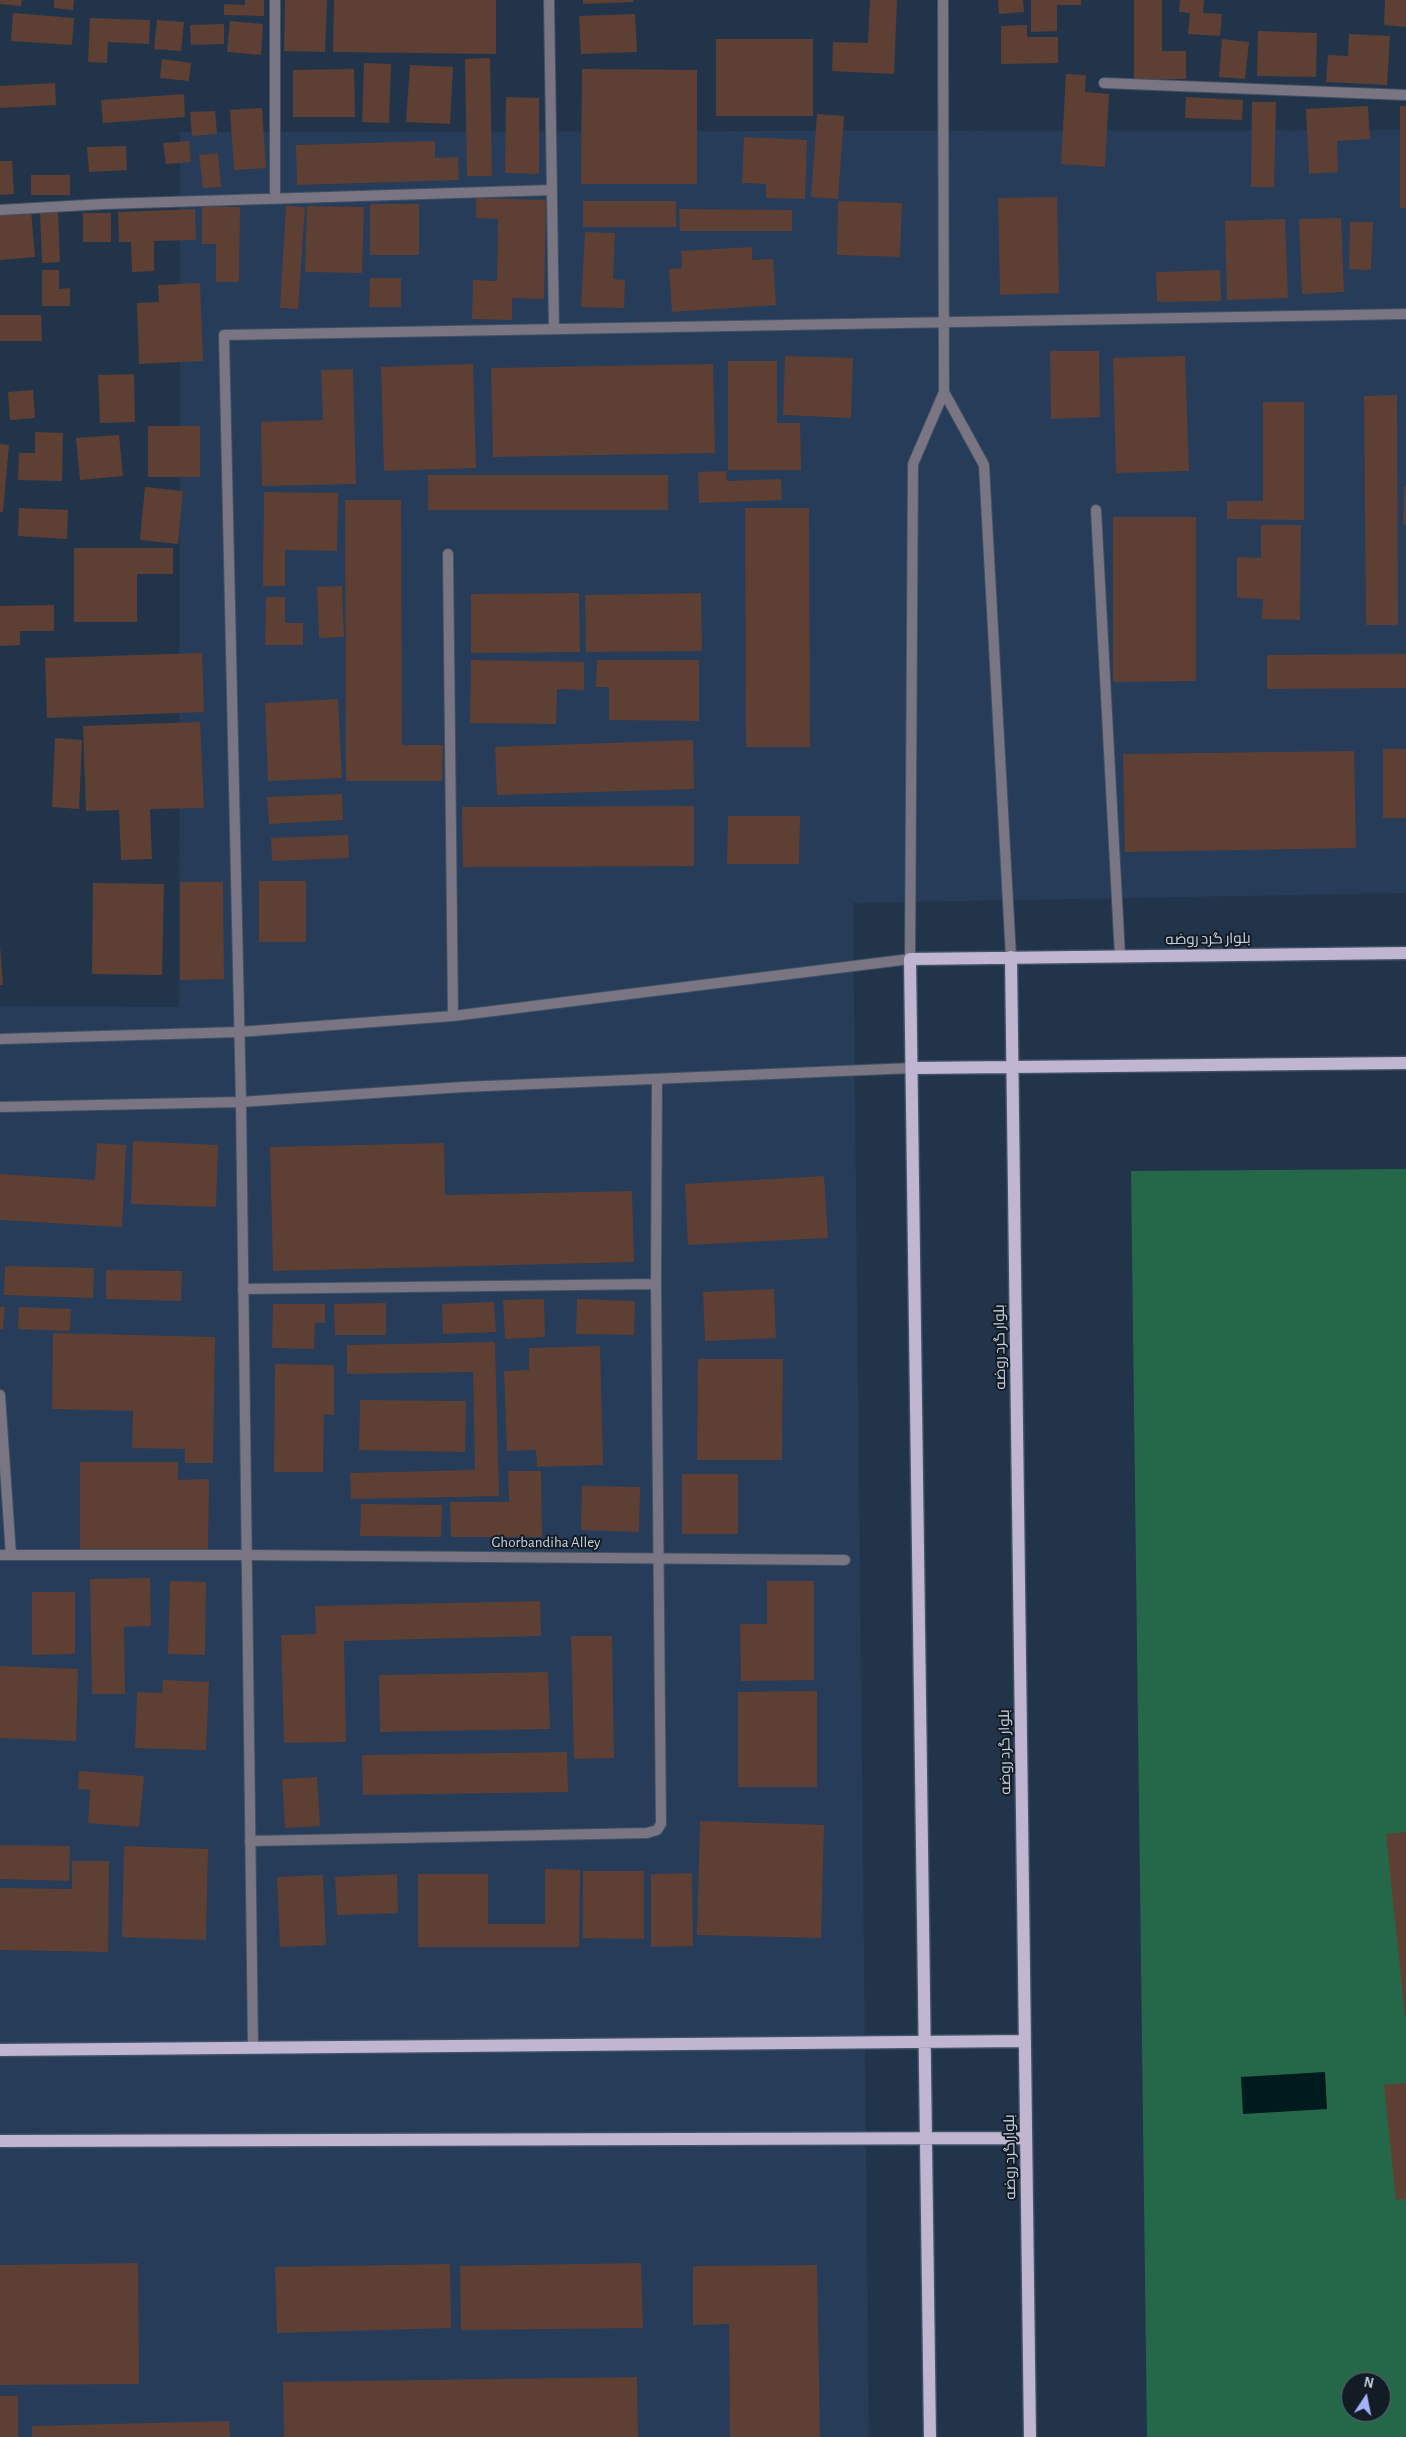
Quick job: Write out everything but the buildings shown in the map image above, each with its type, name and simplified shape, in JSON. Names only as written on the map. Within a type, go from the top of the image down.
[{"type":"main road","name":"بلوار گرد روضه","points":[[910,959],[1406,953]]},
{"type":"main road","name":"بلوار گرد روضه","points":[[1011,957],[1030,2437]]},
{"type":"main road","points":[[910,959],[930,2437]]},
{"type":"main road","points":[[912,1068],[1406,1063]]},
{"type":"main road","points":[[0,2050],[1025,2041]]},
{"type":"main road","points":[[0,2141],[1026,2138]]},
{"type":"street","points":[[275,0],[275,199]]},
{"type":"street","points":[[549,0],[554,329]]},
{"type":"street","points":[[0,1039],[239,1032],[453,1016],[910,959],[913,464],[944,392],[943,0]]},
{"type":"street","points":[[1104,83],[1406,95]]},
{"type":"street","points":[[0,210],[552,190]]},
{"type":"street","points":[[253,2048],[241,1102],[224,335],[1406,314]]},
{"type":"street","points":[[944,392],[984,465],[1011,957]]},
{"type":"street","points":[[1096,510],[1120,956]]},
{"type":"street","points":[[448,554],[453,1016]]},
{"type":"street","points":[[0,1107],[241,1102],[464,1087],[912,1068]]},
{"type":"street","points":[[250,1841],[647,1833],[657,1830],[661,1824],[656,1284],[657,1079]]},
{"type":"street","points":[[243,1289],[656,1284]]},
{"type":"street","points":[[0,1395],[5,1555]]},
{"type":"street","name":"Ghorbandiha Alley","points":[[5,1555],[845,1560]]},
{"type":"shaded area","points":[[1406,130],[1406,893],[853,903],[869,2437],[0,2437],[0,1006],[179,1007],[180,132]]},
{"type":"shaded area","points":[[1325,2072],[1327,2109],[1243,2114],[1241,2077]]},
{"type":"green space","points":[[1406,1169],[1406,2437],[1147,2437],[1131,1171]]}]
